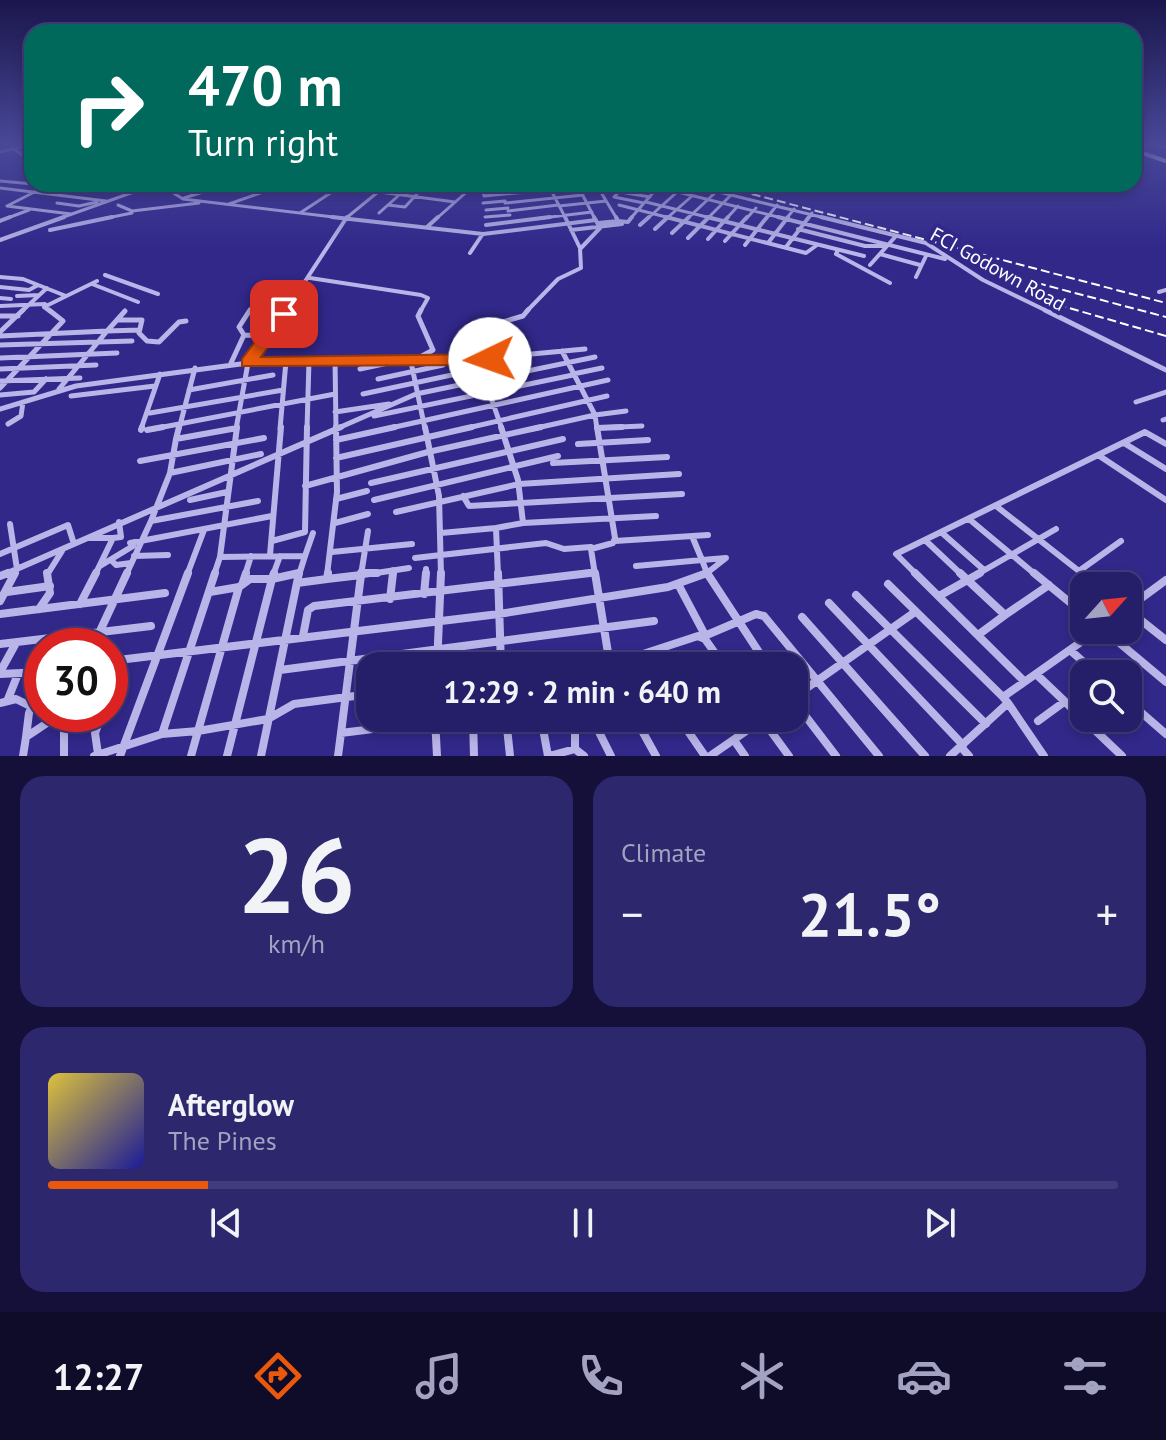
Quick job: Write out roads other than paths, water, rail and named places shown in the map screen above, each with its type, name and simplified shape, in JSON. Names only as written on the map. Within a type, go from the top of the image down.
[{"type":"street","points":[[0,181],[24,183]]},
{"type":"street","points":[[0,188],[24,191]]},
{"type":"street","points":[[72,214],[7,206],[34,192],[109,201]]},
{"type":"street","points":[[0,240],[135,192]]},
{"type":"street","points":[[171,192],[183,199],[224,205],[483,234],[567,223],[620,222],[633,216],[654,192]]},
{"type":"street","points":[[183,199],[204,192]]},
{"type":"street","points":[[224,205],[262,192]]},
{"type":"street","points":[[319,192],[330,193]]},
{"type":"street","points":[[370,192],[414,197]]},
{"type":"street","points":[[388,205],[405,207],[419,192]]},
{"type":"street","points":[[427,227],[470,192]]},
{"type":"street","points":[[483,192],[484,196],[524,192]]},
{"type":"street","points":[[523,523],[514,465],[477,358],[488,342],[489,326],[523,316],[558,279],[580,270],[580,248],[553,192]]},
{"type":"street","points":[[486,225],[508,213],[554,197],[584,192],[598,223]]},
{"type":"street","points":[[601,192],[620,222]]},
{"type":"street","points":[[619,192],[615,198],[645,202],[864,256]]},
{"type":"street","points":[[660,192],[670,198]]},
{"type":"street","points":[[640,225],[677,192]]},
{"type":"street","points":[[682,192],[945,259]]},
{"type":"street","points":[[655,229],[697,192]]},
{"type":"street","points":[[672,233],[717,192]]},
{"type":"street","name":"FCI Godown Road","points":[[723,192],[925,244],[945,259],[1057,319],[1166,372]]},
{"type":"street","points":[[300,213],[330,193]]},
{"type":"street","points":[[162,734],[220,557],[228,476],[242,411],[248,363],[310,278],[346,218],[378,193],[456,201]]},
{"type":"street","points":[[501,194],[513,229]]},
{"type":"street","points":[[688,238],[732,194]]},
{"type":"street","points":[[379,213],[399,196]]},
{"type":"street","points":[[708,239],[747,198]]},
{"type":"street","points":[[57,203],[79,206],[102,201]]},
{"type":"street","points":[[485,217],[606,201]]},
{"type":"street","points":[[725,241],[763,201]]},
{"type":"street","points":[[50,230],[136,211],[208,202]]},
{"type":"street","points":[[483,203],[508,213]]},
{"type":"street","points":[[118,205],[136,211]]},
{"type":"street","points":[[619,205],[809,253],[817,234]]},
{"type":"street","points":[[745,245],[777,205]]},
{"type":"street","points":[[0,221],[32,208]]},
{"type":"street","points":[[768,243],[794,209]]},
{"type":"street","points":[[486,210],[508,213],[592,212]]},
{"type":"street","points":[[786,247],[809,213]]},
{"type":"street","name":"FCI Godown Road","points":[[809,213],[926,243],[970,272],[1057,319]]},
{"type":"street","points":[[623,214],[633,216]]},
{"type":"street","points":[[825,217],[824,224],[841,241]]},
{"type":"street","points":[[571,230],[598,223]]},
{"type":"street","points":[[580,248],[598,223]]},
{"type":"street","points":[[798,229],[868,247],[887,246]]},
{"type":"street","points":[[470,253],[483,234]]},
{"type":"street","points":[[870,265],[896,236]]},
{"type":"street","points":[[838,250],[836,254],[843,260],[890,283]]},
{"type":"street","points":[[880,254],[920,265]]},
{"type":"street","points":[[916,277],[926,256]]},
{"type":"street","points":[[105,275],[158,294]]},
{"type":"street","points":[[0,277],[39,284],[66,296]]},
{"type":"street","points":[[0,287],[14,278]]},
{"type":"street","points":[[310,278],[380,289],[400,288],[427,295],[418,316],[433,350],[411,362]]},
{"type":"street","points":[[0,388],[64,319],[44,307],[97,281]]},
{"type":"street","points":[[0,287],[29,290],[39,284]]},
{"type":"street","points":[[91,284],[138,302]]},
{"type":"street","points":[[114,292],[129,284]]},
{"type":"street","points":[[244,335],[239,327],[248,318],[261,292],[276,286],[285,288],[284,294],[300,292]]},
{"type":"street","points":[[2,330],[47,288]]},
{"type":"street","points":[[17,296],[39,295]]},
{"type":"street","points":[[0,298],[11,299]]},
{"type":"street","points":[[0,306],[45,304]]},
{"type":"street","points":[[58,390],[125,311]]},
{"type":"street","points":[[0,316],[18,316]]},
{"type":"street","points":[[117,320],[142,320],[139,330]]},
{"type":"street","points":[[139,330],[147,341],[161,342],[179,322],[186,321]]},
{"type":"street","points":[[2,330],[53,333],[139,330]]},
{"type":"street","points":[[244,335],[268,336]]},
{"type":"street","points":[[231,364],[244,335]]},
{"type":"street","points":[[0,345],[132,341]]},
{"type":"street","points":[[555,355],[585,349]]},
{"type":"street","points":[[0,358],[117,353]]},
{"type":"street","points":[[0,409],[58,390],[231,364],[335,360],[411,362],[562,353]]},
{"type":"street","points":[[562,353],[595,415],[615,541]]},
{"type":"street","points":[[335,412],[392,403],[416,394],[595,357]]},
{"type":"street","points":[[327,579],[336,499],[335,360]]},
{"type":"street","points":[[270,556],[286,361]]},
{"type":"street","points":[[272,541],[305,532],[309,361]]},
{"type":"street","points":[[360,369],[396,361]]},
{"type":"street","points":[[363,394],[517,361]]},
{"type":"street","points":[[411,362],[440,501],[442,555],[438,652]]},
{"type":"street","points":[[0,369],[96,365]]},
{"type":"street","points":[[378,379],[447,365]]},
{"type":"street","points":[[111,560],[116,565],[133,551],[142,540],[158,505],[170,473],[195,368]]},
{"type":"street","points":[[0,576],[278,453],[373,416],[602,368]]},
{"type":"street","points":[[160,374],[144,430],[335,394]]},
{"type":"street","points":[[189,390],[273,375]]},
{"type":"street","points":[[4,381],[80,378]]},
{"type":"street","points":[[0,395],[34,392],[46,379]]},
{"type":"street","points":[[336,440],[608,380]]},
{"type":"street","points":[[71,396],[155,386]]},
{"type":"street","points":[[150,413],[283,390]]},
{"type":"street","points":[[1136,402],[1164,390]]},
{"type":"street","points":[[336,458],[607,396]]},
{"type":"street","points":[[8,424],[21,416],[23,402]]},
{"type":"street","points":[[373,416],[392,403]]},
{"type":"street","points":[[305,486],[428,452],[626,411]]},
{"type":"street","points":[[597,428],[642,426]]},
{"type":"street","points":[[176,439],[237,428]]},
{"type":"street","points":[[1024,681],[896,554],[1145,432],[1166,444]]},
{"type":"street","points":[[140,461],[264,438]]},
{"type":"street","points":[[371,483],[563,439]]},
{"type":"street","points":[[578,444],[648,440]]},
{"type":"street","points":[[1123,443],[1166,469]]},
{"type":"street","points":[[170,473],[261,454]]},
{"type":"street","points":[[1098,455],[1166,500]]},
{"type":"street","points":[[374,500],[558,456]]},
{"type":"street","points":[[553,463],[667,457]]},
{"type":"street","points":[[396,512],[519,484],[679,474]]},
{"type":"street","points":[[336,499],[367,491]]},
{"type":"street","points":[[190,500],[227,492]]},
{"type":"street","points":[[463,496],[467,506],[682,494]]},
{"type":"street","points":[[151,521],[258,501]]},
{"type":"street","points":[[996,506],[1079,571],[1121,541]]},
{"type":"street","points":[[335,523],[368,514]]},
{"type":"street","points":[[142,540],[272,516]]},
{"type":"street","points":[[441,533],[523,523],[656,516]]},
{"type":"street","points":[[969,519],[1070,602]]},
{"type":"street","points":[[79,605],[117,537],[119,522]]},
{"type":"street","points":[[0,601],[17,569],[10,524]]},
{"type":"street","points":[[0,554],[68,525],[74,544]]},
{"type":"street","points":[[496,528],[500,652]]},
{"type":"street","points":[[939,596],[1056,529]]},
{"type":"street","points":[[120,756],[204,530]]},
{"type":"street","points":[[338,756],[347,663],[368,531]]},
{"type":"street","points":[[941,532],[984,570]]},
{"type":"street","points":[[261,756],[299,573],[313,533]]},
{"type":"street","points":[[415,558],[546,543],[564,549],[615,541],[708,535]]},
{"type":"street","points":[[692,536],[707,573],[758,652]]},
{"type":"street","points":[[87,538],[117,537],[133,551]]},
{"type":"street","points":[[925,540],[1005,615]]},
{"type":"street","points":[[332,552],[412,544]]},
{"type":"street","points":[[591,547],[602,598],[609,652]]},
{"type":"street","points":[[39,610],[48,597],[50,586],[47,571],[64,548]]},
{"type":"street","points":[[100,628],[133,551]]},
{"type":"street","points":[[98,567],[133,551],[168,555]]},
{"type":"street","points":[[191,756],[251,556]]},
{"type":"street","points":[[227,756],[254,642],[280,556]]},
{"type":"street","points":[[220,557],[305,556]]},
{"type":"street","points":[[128,659],[499,614],[602,598],[678,584],[707,573],[726,558],[636,566]]},
{"type":"street","points":[[297,583],[409,568]]},
{"type":"street","points":[[424,594],[426,569]]},
{"type":"street","points":[[390,599],[393,570]]},
{"type":"street","points":[[303,636],[311,608],[595,572]]},
{"type":"street","points":[[210,592],[299,573]]},
{"type":"street","points":[[1142,598],[1166,580]]},
{"type":"street","points":[[678,584],[714,652]]},
{"type":"street","points":[[888,584],[1006,700],[1044,756]]},
{"type":"street","points":[[978,635],[1049,585]]},
{"type":"street","points":[[6,592],[50,586]]},
{"type":"street","points":[[0,614],[165,593]]},
{"type":"street","points":[[856,595],[986,724]]},
{"type":"street","points":[[829,603],[969,756]]},
{"type":"street","points":[[808,688],[915,612]]},
{"type":"street","points":[[650,652],[703,636],[756,614],[764,616],[879,756]]},
{"type":"street","points":[[802,617],[925,756]]},
{"type":"street","points":[[1142,620],[1166,640]]},
{"type":"street","points":[[280,670],[654,621]]},
{"type":"street","points":[[128,628],[151,626]]},
{"type":"street","points":[[0,644],[24,641]]},
{"type":"street","points":[[16,642],[0,673],[24,674]]},
{"type":"street","points":[[950,756],[986,724],[1024,681],[1079,644]]},
{"type":"street","points":[[1118,644],[1166,682]]},
{"type":"street","points":[[1070,650],[1081,660]]},
{"type":"street","points":[[18,674],[4,701],[24,704]]},
{"type":"street","points":[[1036,674],[1121,756]]},
{"type":"street","points":[[95,732],[96,755],[162,734],[268,719],[294,704],[356,696]]},
{"type":"street","points":[[1038,721],[1064,702]]},
{"type":"street","points":[[1142,713],[1166,734]]},
{"type":"street","points":[[808,718],[836,756]]},
{"type":"street","points":[[341,733],[356,731]]},
{"type":"street","points":[[23,756],[27,732]]},
{"type":"street","points":[[26,737],[31,732]]},
{"type":"street","points":[[64,732],[64,756]]},
{"type":"street","points":[[436,732],[437,756]]},
{"type":"street","points":[[473,732],[474,756]]},
{"type":"street","points":[[507,732],[510,756]]},
{"type":"street","points":[[544,732],[548,756],[575,749]]},
{"type":"street","points":[[575,732],[575,749]]},
{"type":"street","points":[[599,732],[611,756]]},
{"type":"street","points":[[643,732],[656,756]]},
{"type":"street","points":[[690,732],[708,756],[745,732]]},
{"type":"street","points":[[773,732],[789,756]]},
{"type":"street","points":[[734,740],[745,756]]},
{"type":"street","points":[[575,749],[584,756]]},
{"type":"railway","points":[[744,192],[1166,303]]},
{"type":"railway","points":[[1037,283],[1166,317]]},
{"type":"railway","points":[[1045,301],[1166,336]]}]
